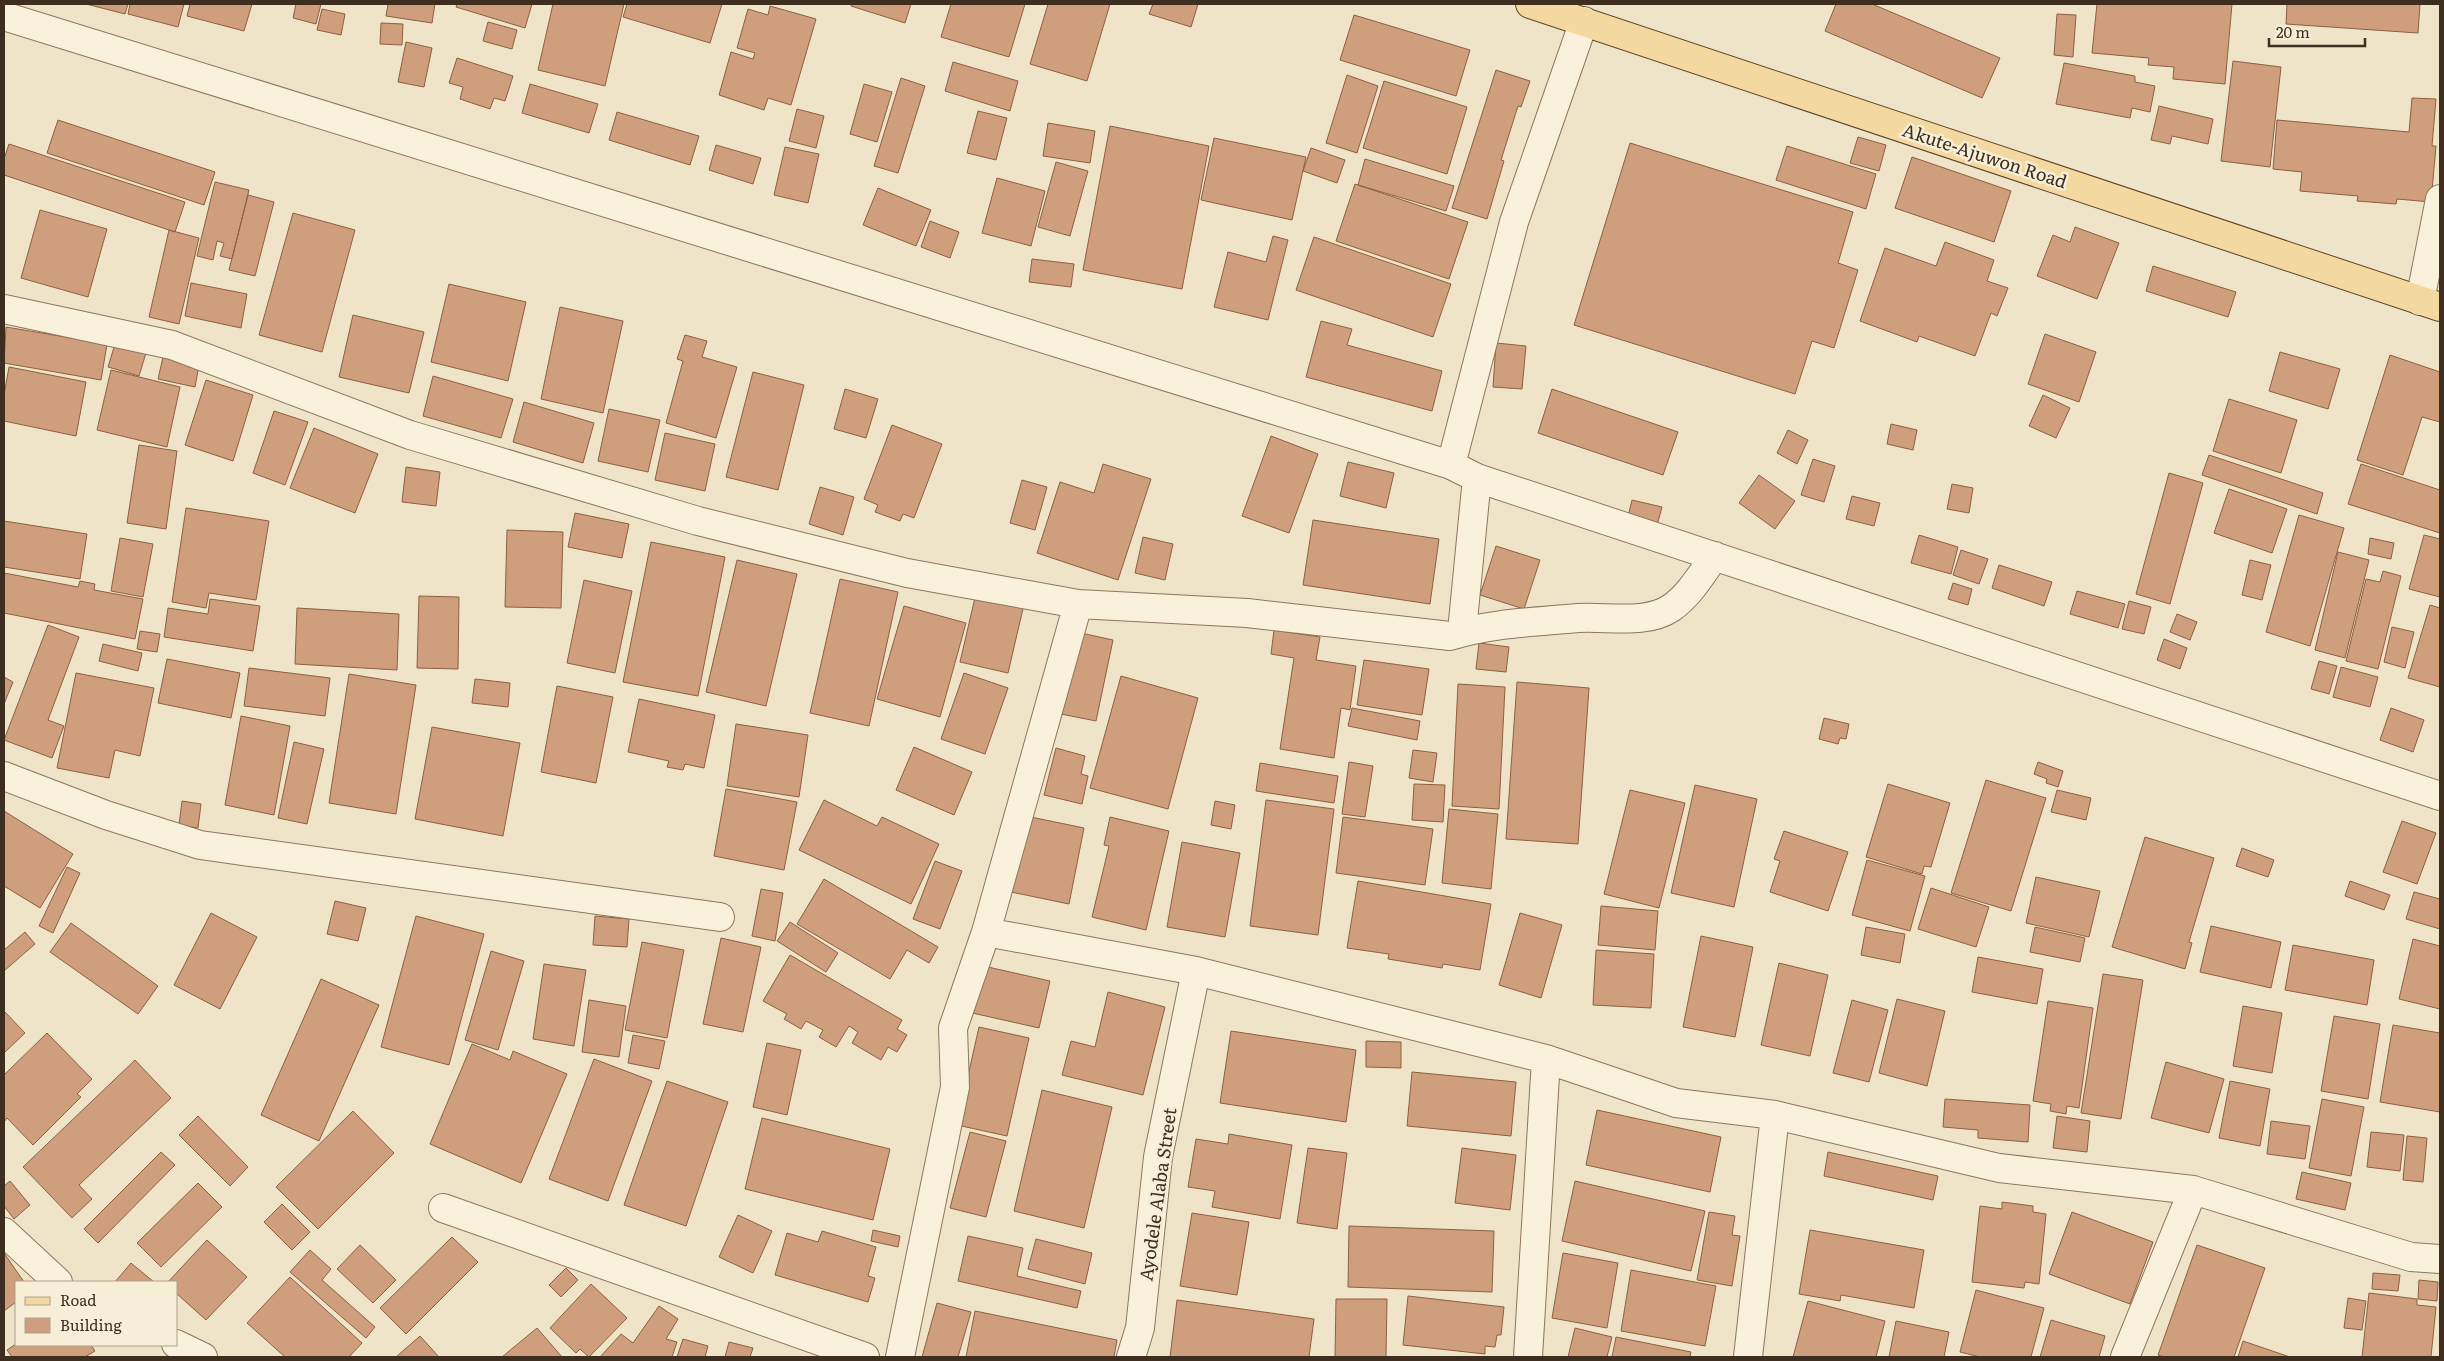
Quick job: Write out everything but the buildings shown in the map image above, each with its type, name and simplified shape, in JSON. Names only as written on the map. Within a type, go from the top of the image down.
[{"type":"main road","name":"Akute-Ajuwon Road","points":[[1530,4],[2430,304]]},
{"type":"street","points":[[4,16],[1451,465],[1478,478],[2440,796]]},
{"type":"street","points":[[1451,465],[1514,222],[1584,21]]},
{"type":"street","points":[[2430,304],[2440,198]]},
{"type":"street","points":[[4,309],[172,345],[410,435],[698,521],[907,573],[1078,604],[1246,613],[1450,636],[1468,630],[1579,618],[1653,617],[1670,608],[1685,596],[1716,556]]},
{"type":"street","points":[[1468,630],[1463,621],[1478,478]]},
{"type":"street","points":[[900,1357],[955,1087],[953,1028],[986,932],[1078,604]]},
{"type":"street","points":[[4,776],[106,815],[200,845],[720,917]]},
{"type":"street","points":[[986,932],[1196,971],[1546,1059],[1676,1103],[1775,1115],[1999,1168],[2193,1190],[2411,1257],[2440,1259]]},
{"type":"street","name":"Ayodele Alaba Street","points":[[1131,1357],[1140,1328],[1158,1158],[1196,971]]},
{"type":"street","points":[[1528,1357],[1546,1059]]},
{"type":"street","points":[[1748,1357],[1775,1115]]},
{"type":"street","points":[[2125,1357],[2193,1190]]},
{"type":"street","points":[[442,1208],[865,1357]]},
{"type":"street","points":[[4,1232],[57,1281]]},
{"type":"street","points":[[178,1345],[203,1357]]}]
